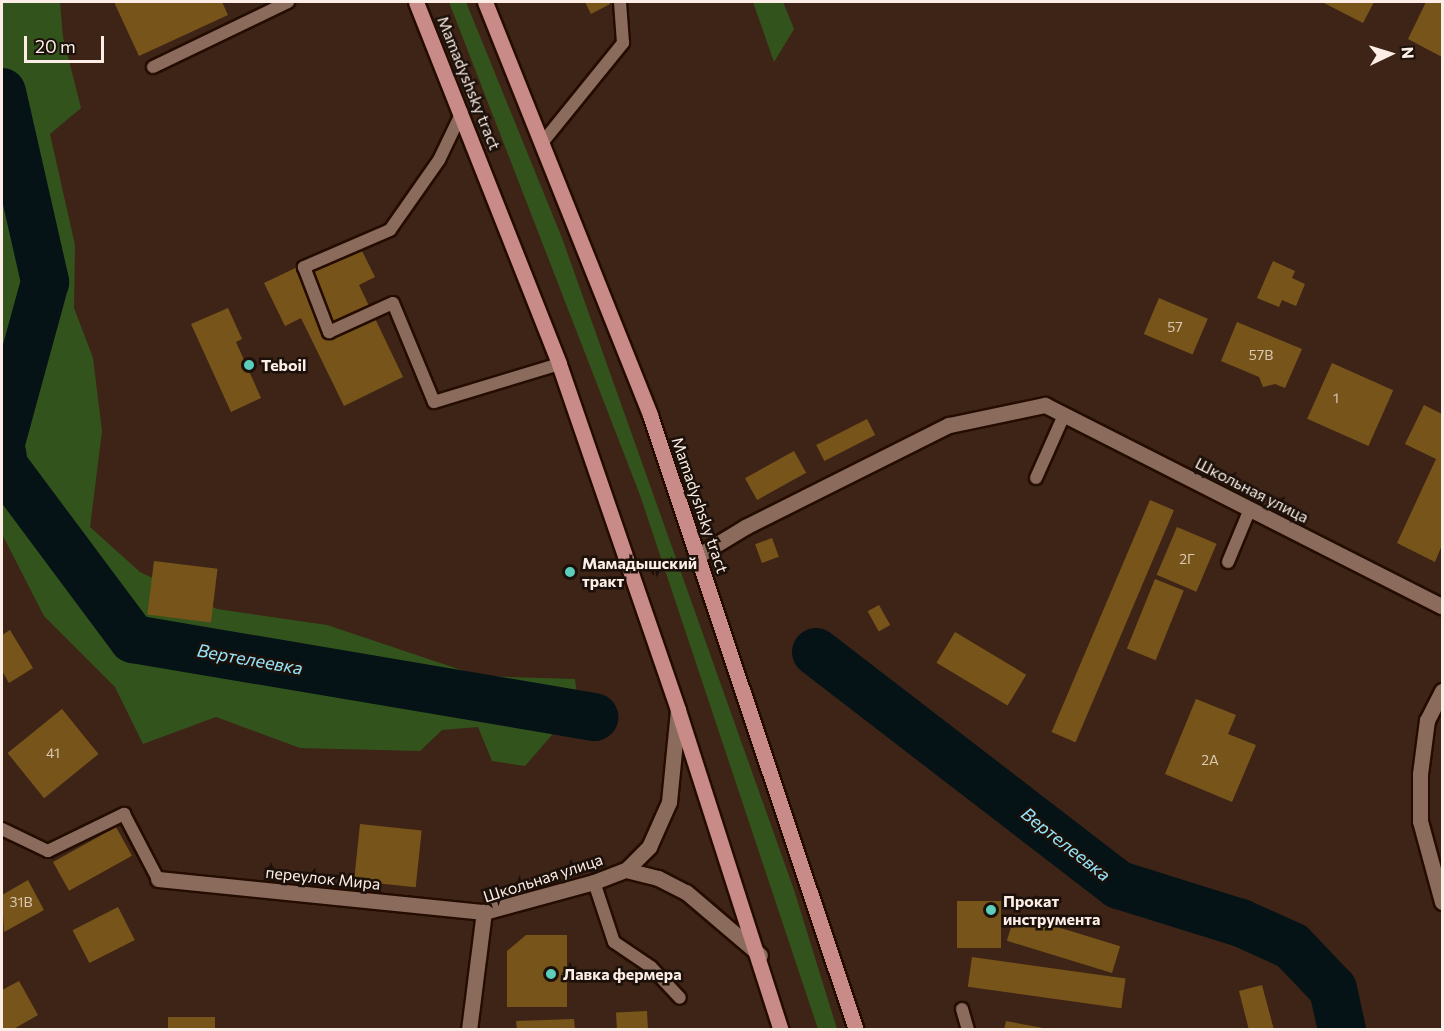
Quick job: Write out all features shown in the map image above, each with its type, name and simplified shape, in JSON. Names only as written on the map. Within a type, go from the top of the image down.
[{"type":"main road","name":"Mamadyshsky tract","points":[[416,2],[462,112],[560,364],[760,955],[781,1029]]},
{"type":"main road","name":"Mamadyshsky tract","points":[[485,2],[650,415],[699,555],[856,1029]]},
{"type":"street","name":"Школьная улица","points":[[699,555],[745,527],[949,426],[1045,405],[1443,606]]},
{"type":"street","points":[[1443,691],[1427,720],[1420,774],[1420,821],[1443,902]]},
{"type":"street","name":"Школьная улица","points":[[469,1029],[484,912],[594,882],[626,870],[648,846],[669,802],[678,710]]},
{"type":"street","points":[[626,870],[658,878],[686,892],[760,955]]},
{"type":"street","name":"переулок Мира","points":[[158,879],[484,912]]},
{"type":"lane","points":[[153,68],[288,2]]},
{"type":"lane","points":[[542,143],[623,43],[620,2]]},
{"type":"lane","points":[[462,112],[439,160],[390,230],[304,267],[329,332],[393,303],[434,402],[560,364]]},
{"type":"lane","points":[[1036,477],[1064,415]]},
{"type":"lane","points":[[1228,562],[1250,509]]},
{"type":"lane","points":[[2,829],[48,850],[124,814],[158,879]]},
{"type":"lane","points":[[594,882],[614,942],[651,967],[680,998]]},
{"type":"lane","points":[[962,1009],[968,1029]]},
{"type":"green space","points":[[2,2],[60,2],[63,37],[81,108],[50,134],[75,245],[74,308],[93,358],[102,431],[90,527],[140,572],[217,609],[327,625],[479,676],[575,679],[581,730],[558,728],[525,766],[492,761],[478,727],[442,730],[420,751],[300,748],[216,717],[143,744],[115,687],[44,616],[2,534]]},
{"type":"green space","points":[[449,2],[466,2],[562,238],[794,890],[837,1029],[818,1029],[640,495]]},
{"type":"green space","points":[[753,2],[783,2],[794,29],[774,62]]},
{"type":"building","points":[[114,2],[222,2],[228,15],[139,56]]},
{"type":"building","points":[[585,2],[609,2],[610,4],[591,14]]},
{"type":"building","points":[[1322,2],[1374,2],[1363,23]]},
{"type":"building","points":[[1426,2],[1442,2],[1442,57],[1408,39]]},
{"type":"building","points":[[356,239],[375,277],[359,285],[403,377],[344,406],[301,318],[285,326],[264,283]]},
{"type":"building","points":[[1273,261],[1295,271],[1292,278],[1305,284],[1296,306],[1282,300],[1279,307],[1257,298]]},
{"type":"building","points":[[1159,298],[1208,319],[1193,355],[1144,334]]},
{"type":"building","points":[[228,308],[242,339],[236,342],[261,398],[231,412],[191,324]]},
{"type":"building","points":[[1237,322],[1302,349],[1285,388],[1275,384],[1263,387],[1259,377],[1221,361]]},
{"type":"building","points":[[1332,363],[1393,390],[1368,446],[1307,419]]},
{"type":"building","points":[[1424,405],[1442,414],[1442,545],[1435,562],[1397,543],[1436,459],[1405,444]]},
{"type":"building","points":[[867,419],[875,435],[824,461],[816,445]]},
{"type":"building","points":[[794,451],[806,473],[757,500],[745,478]]},
{"type":"building","points":[[1150,500],[1174,510],[1075,742],[1052,732]]},
{"type":"building","points":[[1177,527],[1217,544],[1196,592],[1157,575]]},
{"type":"building","points":[[772,538],[779,557],[762,563],[755,544]]},
{"type":"building","points":[[154,561],[218,569],[211,622],[147,615]]},
{"type":"building","points":[[1155,579],[1184,591],[1156,660],[1127,649]]},
{"type":"building","points":[[879,605],[890,625],[879,631],[868,611]]},
{"type":"building","points":[[10,630],[33,668],[9,683],[2,671],[2,635]]},
{"type":"building","points":[[955,632],[1026,675],[1008,706],[936,663]]},
{"type":"building","points":[[1196,699],[1236,715],[1228,734],[1256,745],[1232,802],[1165,774]]},
{"type":"building","points":[[62,709],[99,754],[44,798],[8,753]]},
{"type":"building","points":[[360,824],[422,830],[416,887],[354,881]]},
{"type":"building","points":[[116,827],[132,856],[69,891],[53,862]]},
{"type":"building","points":[[28,880],[44,910],[4,932],[2,895]]},
{"type":"building","points":[[957,901],[1001,901],[1001,948],[957,948]]},
{"type":"building","points":[[118,907],[135,940],[89,963],[73,930]]},
{"type":"building","points":[[1015,914],[1120,946],[1112,973],[1007,941]]},
{"type":"building","points":[[526,935],[567,935],[567,1007],[507,1007],[507,951]]},
{"type":"building","points":[[972,957],[1125,979],[1121,1008],[968,987]]},
{"type":"building","points":[[19,981],[38,1015],[12,1030],[2,1030],[2,990]]},
{"type":"building","points":[[1262,985],[1274,1030],[1249,1030],[1239,991]]},
{"type":"building","points":[[647,1011],[648,1030],[617,1030],[616,1013]]},
{"type":"building","points":[[168,1017],[215,1017],[215,1030],[168,1030]]},
{"type":"building","points":[[574,1019],[575,1030],[517,1030],[516,1021]]},
{"type":"building","points":[[1006,1021],[1043,1028],[1043,1030],[1004,1030]]},
{"type":"waterway","name":"Вертелеевка","points":[[2,92],[45,282],[2,439]]},
{"type":"waterway","name":"Вертелеевка","points":[[2,452],[4,466],[133,639],[594,717]]},
{"type":"waterway","name":"Вертелеевка","points":[[816,652],[1119,885],[1241,923],[1292,946],[1333,989],[1342,1030]]},
{"type":"place","name":"Teboil","points":[[249,365]]},
{"type":"place","name":"Мамадышский тракт","points":[[570,572]]},
{"type":"place","name":"Прокат инструмента","points":[[991,910]]},
{"type":"place","name":"Лавка фермера","points":[[551,974]]}]
